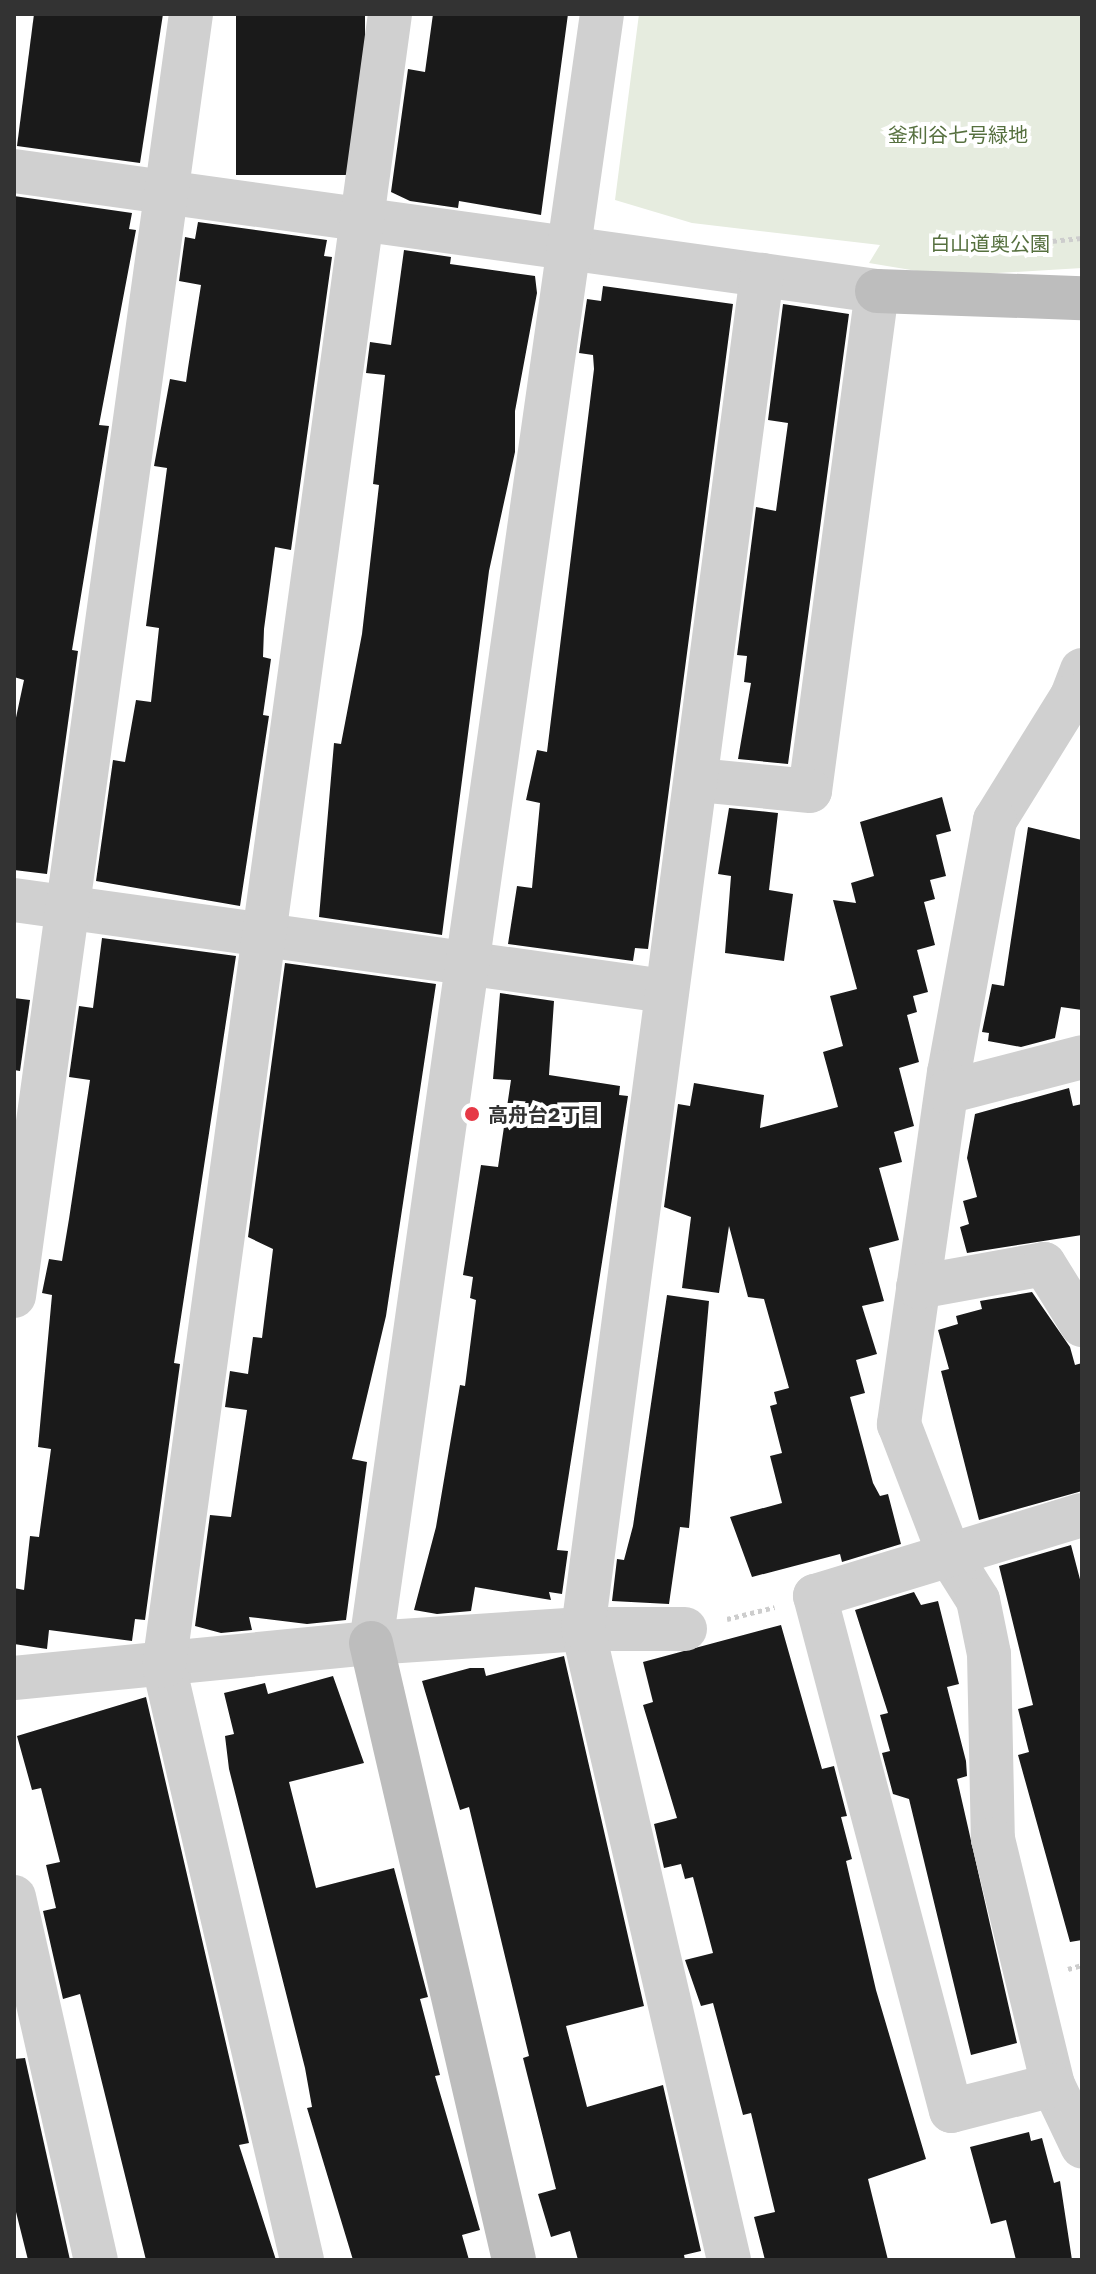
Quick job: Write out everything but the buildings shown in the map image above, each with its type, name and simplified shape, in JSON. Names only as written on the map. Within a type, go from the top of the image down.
[{"type":"street","points":[[14,1296],[191,14]]},
{"type":"street","points":[[302,2260],[164,1666],[390,14]]},
{"type":"street","points":[[514,2260],[371,1643],[602,14]]},
{"type":"street","points":[[14,171],[363,216],[877,291],[1082,298]]},
{"type":"street","points":[[729,2260],[583,1629],[762,275]]},
{"type":"street","points":[[697,780],[810,791],[877,291]]},
{"type":"street","points":[[1082,670],[1072,696],[995,820],[947,1092],[899,1424],[949,1554],[978,1600],[986,1640],[993,1839],[1053,2085],[1082,2146]]},
{"type":"street","points":[[14,900],[665,991]]},
{"type":"street","points":[[947,1092],[1082,1057]]},
{"type":"street","points":[[918,1287],[1044,1264],[1082,1325]]},
{"type":"street","points":[[1053,2085],[951,2111],[815,1596],[1082,1515]]},
{"type":"street","points":[[14,1678],[164,1666],[371,1643],[583,1629],[685,1629]]},
{"type":"street","points":[[14,1897],[96,2260]]},
{"type":"path","points":[[1013,245],[1082,238]]},
{"type":"path","points":[[685,1629],[815,1596]]},
{"type":"green space","name":"釜利谷七号緑地","points":[[639,14],[1082,14],[1082,268],[947,276],[869,263],[880,245],[692,223],[615,200]]},
{"type":"place","name":"高舟台2丁目","points":[[472,1114]]},
{"type":"park label","name":"白山道奥公園","points":[[990,243]]}]
